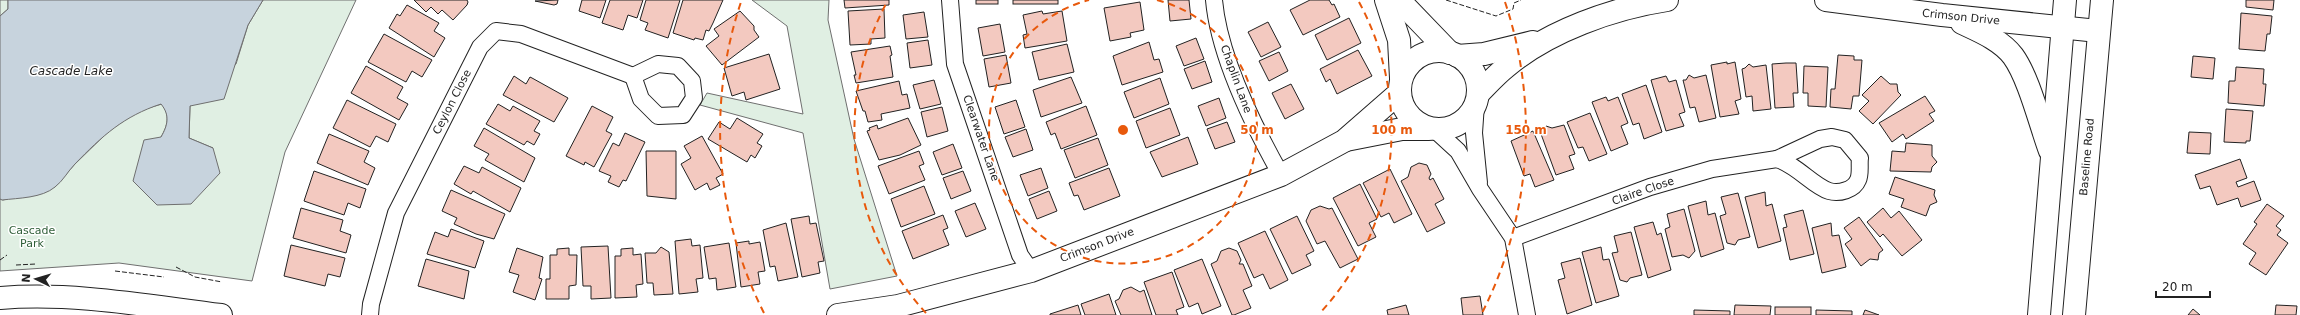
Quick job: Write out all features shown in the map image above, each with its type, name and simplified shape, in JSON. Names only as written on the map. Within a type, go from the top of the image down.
[{"type":"street","name":"Clearwater Lane","points":[[950,0],[955,64],[1020,255],[1031,271]]},
{"type":"street","name":"Chaplin Lane","points":[[1214,0],[1216,26],[1254,127],[1280,175]]},
{"type":"street","points":[[1386,0],[1399,40],[1402,105],[1408,116],[1418,124],[1432,129],[1448,129],[1460,124],[1469,115],[1477,99],[1506,66],[1550,38],[1590,20],[1648,3],[1668,0]]},
{"type":"street","points":[[1399,0],[1473,72],[1477,83],[1474,133],[1480,189]]},
{"type":"street","name":"Crimson Drive","points":[[1826,0],[1942,15],[2098,31]]},
{"type":"street","points":[[2039,315],[2064,28],[2065,0]]},
{"type":"street","name":"Baseline Road","points":[[2074,315],[2098,31],[2096,1]]},
{"type":"street","points":[[1942,15],[1989,36],[2013,55],[2022,73],[2052,159]]},
{"type":"street","name":"Ceylon Close","points":[[370,315],[371,304],[396,213],[480,47],[496,31],[521,34],[633,76]]},
{"type":"street","points":[[1400,85],[1407,67],[1415,59],[1426,53],[1438,51],[1453,54],[1484,54],[1550,38]]},
{"type":"street","name":"Crimson Drive","points":[[1344,141],[1400,85]]},
{"type":"street","name":"Crimson Drive","points":[[838,315],[899,310],[1031,271],[1280,175],[1344,141],[1402,129],[1432,129]]},
{"type":"street","points":[[1432,129],[1458,151],[1480,189],[1513,238],[1527,315]]},
{"type":"street","name":"Claire Close","points":[[1513,238],[1650,187],[1712,169],[1777,159],[1820,139],[1832,137],[1844,140],[1860,158],[1858,179],[1852,188],[1841,192],[1828,191],[1787,162],[1777,159]]},
{"type":"street","points":[[0,298],[29,296],[96,300],[221,315]]},
{"type":"green space","points":[[0,0],[8,0],[8,9],[0,16]]},
{"type":"green space","name":"Cascade Park","points":[[263,0],[356,0],[285,152],[252,281],[119,263],[0,271],[0,199],[3,200],[55,187],[74,165],[109,131],[138,111],[162,104],[165,108],[167,116],[167,124],[161,137],[213,148],[189,138],[190,106],[236,64],[248,25]]},
{"type":"green space","points":[[752,0],[829,0],[828,20],[854,139],[897,276],[830,289],[803,133],[700,105],[707,93],[803,114],[787,26]]},
{"type":"water","name":"Cascade Lake","points":[[8,0],[263,0],[248,25],[224,99],[190,106],[189,138],[213,148],[220,173],[191,204],[157,205],[133,181],[144,140],[161,137],[165,128],[167,116],[161,104],[136,114],[114,128],[85,154],[72,167],[61,182],[50,191],[30,197],[0,199],[0,16],[8,9]]},
{"type":"building","points":[[414,0],[467,0],[468,2],[453,20],[442,10],[438,14],[431,7],[426,12]]},
{"type":"building","points":[[558,0],[557,4],[554,5],[535,1]]},
{"type":"building","points":[[582,0],[606,0],[600,18],[579,11]]},
{"type":"building","points":[[610,0],[643,0],[637,18],[628,15],[623,30],[602,23]]},
{"type":"building","points":[[646,0],[680,0],[668,38],[645,30],[648,23],[640,20]]},
{"type":"building","points":[[683,0],[723,0],[709,31],[706,30],[703,40],[695,38],[694,40],[673,33]]},
{"type":"building","points":[[844,0],[889,0],[889,5],[845,8]]},
{"type":"building","points":[[976,0],[998,0],[998,4],[976,4]]},
{"type":"building","points":[[1013,0],[1058,0],[1058,4],[1013,4]]},
{"type":"building","points":[[1168,0],[1189,0],[1191,19],[1170,21]]},
{"type":"building","points":[[1310,0],[1329,0],[1332,5],[1334,4],[1340,17],[1303,35],[1290,10]]},
{"type":"building","points":[[2246,0],[2274,0],[2273,10],[2246,7]]},
{"type":"building","points":[[1140,2],[1144,30],[1130,33],[1131,37],[1110,41],[1104,8]]},
{"type":"building","points":[[407,5],[439,23],[434,31],[445,38],[434,57],[389,28],[397,14],[400,16]]},
{"type":"building","points":[[884,9],[885,38],[871,39],[871,44],[850,45],[848,11]]},
{"type":"building","points":[[740,11],[754,26],[754,30],[759,37],[722,65],[706,46],[719,36],[714,29]]},
{"type":"building","points":[[1042,11],[1043,14],[1062,11],[1067,41],[1025,48],[1023,35],[1027,34],[1023,15]]},
{"type":"building","points":[[924,12],[928,37],[906,39],[903,15]]},
{"type":"building","points":[[2241,13],[2272,16],[2270,34],[2267,34],[2265,51],[2239,49]]},
{"type":"building","points":[[1349,18],[1361,43],[1327,60],[1315,35]]},
{"type":"building","points":[[1268,22],[1281,47],[1261,57],[1248,32]]},
{"type":"building","points":[[1000,24],[1005,52],[983,56],[978,28]]},
{"type":"building","points":[[384,34],[432,60],[422,77],[412,71],[406,82],[368,62]]},
{"type":"building","points":[[1196,38],[1204,59],[1184,66],[1176,46]]},
{"type":"building","points":[[928,40],[932,65],[910,68],[907,43]]},
{"type":"building","points":[[1149,42],[1154,60],[1159,59],[1163,72],[1122,85],[1113,56]]},
{"type":"building","points":[[1067,44],[1074,72],[1039,80],[1032,52]]},
{"type":"building","points":[[890,46],[893,77],[856,83],[854,75],[856,75],[851,52]]},
{"type":"building","points":[[1358,50],[1372,76],[1337,94],[1330,79],[1326,82],[1320,69]]},
{"type":"building","points":[[1279,52],[1288,71],[1269,81],[1259,61]]},
{"type":"building","points":[[769,54],[780,89],[746,100],[744,92],[732,96],[724,68]]},
{"type":"building","points":[[1006,55],[1011,83],[989,87],[984,59]]},
{"type":"building","points":[[1838,55],[1854,56],[1854,60],[1862,60],[1859,96],[1853,96],[1851,109],[1830,107],[1831,89],[1835,89]]},
{"type":"building","points":[[2193,56],[2215,58],[2213,79],[2191,77]]},
{"type":"building","points":[[1205,61],[1212,82],[1192,89],[1184,69]]},
{"type":"building","points":[[1727,62],[1727,64],[1735,62],[1741,99],[1735,101],[1739,114],[1720,117],[1711,65]]},
{"type":"building","points":[[1796,63],[1798,93],[1793,93],[1794,107],[1775,108],[1772,64]]},
{"type":"building","points":[[1749,64],[1753,67],[1766,65],[1771,109],[1753,111],[1752,96],[1746,97],[1742,69]]},
{"type":"building","points":[[366,66],[403,87],[397,98],[408,104],[399,120],[351,93]]},
{"type":"building","points":[[1804,66],[1828,67],[1826,107],[1808,106],[1808,93],[1803,93]]},
{"type":"building","points":[[2236,67],[2264,69],[2263,84],[2266,84],[2264,106],[2228,103],[2229,81],[2235,81]]},
{"type":"building","points":[[1689,75],[1694,78],[1706,75],[1716,118],[1699,122],[1695,107],[1690,108],[1683,80],[1686,80]]},
{"type":"building","points":[[514,76],[526,84],[530,77],[568,98],[554,122],[503,95]]},
{"type":"building","points":[[1666,76],[1669,82],[1676,80],[1685,112],[1679,114],[1684,126],[1666,131],[1651,80]]},
{"type":"building","points":[[1881,76],[1890,84],[1897,84],[1898,92],[1901,95],[1873,124],[1859,111],[1869,101],[1862,95]]},
{"type":"building","points":[[1071,77],[1082,103],[1041,117],[1033,90]]},
{"type":"building","points":[[1160,78],[1169,104],[1134,118],[1124,92]]},
{"type":"building","points":[[934,80],[941,104],[920,109],[913,85]]},
{"type":"building","points":[[899,81],[902,95],[907,94],[910,108],[881,114],[882,120],[868,122],[856,91]]},
{"type":"building","points":[[1291,84],[1304,109],[1285,119],[1272,93]]},
{"type":"building","points":[[1646,85],[1662,132],[1644,139],[1639,123],[1633,125],[1622,94]]},
{"type":"building","points":[[1925,96],[1935,111],[1929,114],[1934,121],[1906,139],[1903,134],[1892,142],[1879,123]]},
{"type":"building","points":[[1606,97],[1608,101],[1618,97],[1628,123],[1621,126],[1628,144],[1611,151],[1592,102]]},
{"type":"building","points":[[1219,98],[1226,118],[1206,126],[1198,106]]},
{"type":"building","points":[[347,100],[396,124],[388,142],[376,136],[370,147],[333,128]]},
{"type":"building","points":[[1016,100],[1025,127],[1004,134],[995,107]]},
{"type":"building","points":[[498,104],[510,111],[513,106],[540,121],[534,131],[540,134],[534,145],[527,141],[524,145],[486,124]]},
{"type":"building","points":[[592,106],[613,117],[606,131],[612,134],[594,167],[585,162],[584,165],[566,156]]},
{"type":"building","points":[[1086,106],[1097,135],[1061,149],[1055,133],[1051,135],[1046,122]]},
{"type":"building","points":[[942,107],[948,131],[927,137],[921,112]]},
{"type":"building","points":[[1170,108],[1180,135],[1146,148],[1136,121]]},
{"type":"building","points":[[2226,109],[2253,111],[2250,141],[2246,141],[2246,143],[2224,142]]},
{"type":"building","points":[[1590,113],[1607,154],[1589,161],[1583,147],[1578,148],[1567,122]]},
{"type":"building","points":[[737,118],[763,134],[757,143],[762,146],[755,158],[751,155],[747,162],[708,139],[719,122],[730,129]]},
{"type":"building","points":[[908,118],[921,145],[900,155],[879,160],[867,131],[870,130],[869,128],[877,125],[878,129]]},
{"type":"building","points":[[1227,122],[1235,142],[1215,149],[1207,129]]},
{"type":"building","points":[[1564,125],[1575,154],[1569,156],[1574,169],[1556,175],[1541,134],[1546,126],[1552,128]]},
{"type":"building","points":[[484,128],[535,158],[524,182],[485,160],[489,154],[474,146]]},
{"type":"building","points":[[1026,129],[1033,150],[1013,157],[1005,137]]},
{"type":"building","points":[[1533,131],[1554,180],[1535,187],[1530,174],[1524,176],[1511,141]]},
{"type":"building","points":[[2189,132],[2211,133],[2210,154],[2187,153]]},
{"type":"building","points":[[625,133],[645,142],[626,181],[623,180],[619,187],[608,182],[611,176],[599,171],[613,143],[619,146]]},
{"type":"building","points":[[329,134],[369,151],[364,162],[375,168],[368,185],[317,163]]},
{"type":"building","points":[[702,136],[723,174],[716,178],[720,185],[710,190],[707,183],[695,190],[681,164],[691,158],[684,146]]},
{"type":"building","points":[[1188,137],[1198,164],[1162,177],[1150,152]]},
{"type":"building","points":[[1098,138],[1108,165],[1075,178],[1064,150]]},
{"type":"building","points":[[1906,143],[1932,145],[1932,156],[1937,162],[1932,167],[1931,172],[1890,171],[1892,151],[1905,152]]},
{"type":"building","points":[[953,144],[962,168],[942,175],[933,152]]},
{"type":"building","points":[[646,151],[676,151],[676,199],[647,196]]},
{"type":"building","points":[[919,151],[924,164],[919,166],[925,180],[889,194],[878,166]]},
{"type":"building","points":[[2240,159],[2247,178],[2236,182],[2238,187],[2254,181],[2261,200],[2241,207],[2238,198],[2217,205],[2210,186],[2200,189],[2195,175]]},
{"type":"building","points":[[1419,163],[1427,165],[1431,174],[1429,178],[1430,180],[1433,178],[1444,199],[1435,204],[1445,223],[1427,232],[1401,181],[1408,177],[1411,167]]},
{"type":"building","points":[[464,166],[479,173],[482,167],[521,188],[510,212],[473,191],[471,194],[454,184]]},
{"type":"building","points":[[1041,168],[1048,188],[1028,196],[1020,175]]},
{"type":"building","points":[[1109,168],[1120,196],[1084,210],[1078,195],[1074,196],[1069,183]]},
{"type":"building","points":[[1390,169],[1412,214],[1394,223],[1389,213],[1381,217],[1363,183]]},
{"type":"building","points":[[314,171],[366,189],[360,208],[348,203],[344,215],[304,201]]},
{"type":"building","points":[[963,171],[971,191],[951,199],[943,178]]},
{"type":"building","points":[[1895,177],[1935,190],[1934,195],[1937,202],[1930,205],[1926,216],[1901,207],[1904,199],[1889,194]]},
{"type":"building","points":[[1360,184],[1377,219],[1369,223],[1376,237],[1358,246],[1333,198]]},
{"type":"building","points":[[924,186],[935,214],[901,227],[891,199]]},
{"type":"building","points":[[451,190],[505,214],[494,239],[476,234],[454,224],[457,218],[442,211]]},
{"type":"building","points":[[1049,191],[1057,211],[1037,219],[1029,199]]},
{"type":"building","points":[[1765,192],[1766,206],[1772,204],[1781,241],[1758,248],[1745,197]]},
{"type":"building","points":[[1738,193],[1750,237],[1738,240],[1735,245],[1727,243],[1720,216],[1726,214],[1721,197]]},
{"type":"building","points":[[1706,201],[1708,215],[1715,213],[1724,249],[1701,257],[1688,206]]},
{"type":"building","points":[[975,203],[986,229],[966,237],[955,211]]},
{"type":"building","points":[[2267,204],[2284,216],[2276,226],[2281,230],[2277,235],[2288,243],[2266,275],[2249,264],[2256,253],[2243,244],[2257,224],[2254,222]]},
{"type":"building","points":[[1320,206],[1329,209],[1332,208],[1358,259],[1340,268],[1325,241],[1317,244],[1306,221],[1311,210]]},
{"type":"building","points":[[301,208],[343,220],[340,231],[351,235],[346,253],[293,238]]},
{"type":"building","points":[[1883,208],[1891,218],[1899,211],[1922,240],[1902,256],[1883,234],[1880,237],[1867,222]]},
{"type":"building","points":[[1684,209],[1695,251],[1689,258],[1683,255],[1672,257],[1665,229],[1670,227],[1667,214]]},
{"type":"building","points":[[1803,210],[1814,254],[1790,260],[1783,228],[1787,227],[1784,215]]},
{"type":"building","points":[[943,215],[948,228],[943,230],[949,245],[913,259],[902,231]]},
{"type":"building","points":[[809,216],[810,224],[816,223],[824,261],[818,262],[820,273],[802,277],[791,219]]},
{"type":"building","points":[[1297,216],[1314,251],[1306,255],[1311,265],[1292,274],[1270,229]]},
{"type":"building","points":[[1859,217],[1883,250],[1879,253],[1878,260],[1870,259],[1861,266],[1845,244],[1852,239],[1844,228]]},
{"type":"building","points":[[1653,222],[1657,235],[1661,233],[1671,270],[1648,278],[1634,227]]},
{"type":"building","points":[[786,223],[798,277],[778,281],[775,266],[770,267],[763,230]]},
{"type":"building","points":[[1831,223],[1832,236],[1839,235],[1846,267],[1822,273],[1812,228]]},
{"type":"building","points":[[451,229],[484,241],[475,268],[427,254],[435,232],[448,237]]},
{"type":"building","points":[[1265,231],[1288,280],[1270,289],[1263,274],[1254,278],[1238,243]]},
{"type":"building","points":[[1631,232],[1642,275],[1630,278],[1627,282],[1620,280],[1612,253],[1618,252],[1614,236]]},
{"type":"building","points":[[691,239],[692,246],[700,245],[703,278],[696,279],[698,292],[679,294],[675,241]]},
{"type":"building","points":[[749,241],[749,244],[760,242],[765,271],[758,272],[760,284],[741,287],[736,243]]},
{"type":"building","points":[[729,243],[736,287],[717,290],[716,278],[709,279],[704,247]]},
{"type":"building","points":[[291,245],[345,258],[340,277],[328,274],[325,286],[284,276]]},
{"type":"building","points":[[608,246],[611,298],[591,299],[591,286],[583,286],[581,247]]},
{"type":"building","points":[[661,247],[669,252],[673,294],[654,295],[653,283],[647,283],[645,253],[656,253]]},
{"type":"building","points":[[1601,247],[1603,260],[1609,259],[1619,296],[1596,303],[1582,252]]},
{"type":"building","points":[[517,248],[543,257],[539,278],[542,279],[535,300],[513,292],[519,275],[509,272]]},
{"type":"building","points":[[569,248],[569,255],[577,255],[576,285],[569,286],[569,299],[546,299],[546,279],[550,279],[550,255],[557,255],[557,249]]},
{"type":"building","points":[[633,248],[633,255],[641,254],[643,284],[636,285],[637,297],[615,298],[615,256],[621,256],[621,249]]},
{"type":"building","points":[[1229,248],[1237,251],[1241,260],[1239,264],[1243,264],[1252,286],[1243,290],[1251,308],[1234,315],[1232,315],[1211,264],[1217,261],[1221,251]]},
{"type":"building","points":[[1580,258],[1592,305],[1567,314],[1558,280],[1565,278],[1561,263]]},
{"type":"building","points":[[426,259],[469,271],[464,299],[418,286]]},
{"type":"building","points":[[1202,259],[1221,306],[1202,314],[1198,303],[1189,307],[1174,270]]},
{"type":"building","points":[[1172,272],[1184,307],[1176,310],[1178,315],[1156,315],[1144,282]]},
{"type":"building","points":[[1131,287],[1140,292],[1144,290],[1152,315],[1121,315],[1115,301],[1119,299],[1123,290]]},
{"type":"building","points":[[1109,294],[1116,315],[1085,315],[1081,304]]},
{"type":"building","points":[[1480,296],[1483,315],[1463,315],[1461,298]]},
{"type":"building","points":[[1078,305],[1081,315],[1050,315],[1050,314]]},
{"type":"building","points":[[1406,305],[1409,315],[1388,315],[1387,310]]},
{"type":"building","points":[[1735,305],[1771,306],[1770,315],[1734,315]]},
{"type":"building","points":[[2276,305],[2297,306],[2296,315],[2275,315]]},
{"type":"building","points":[[1775,307],[1811,307],[1811,315],[1775,315]]},
{"type":"building","points":[[2193,309],[2200,315],[2188,315]]},
{"type":"building","points":[[1694,310],[1730,311],[1730,315],[1694,315]]},
{"type":"building","points":[[1816,310],[1852,311],[1852,315],[1816,315]]},
{"type":"building","points":[[1865,310],[1879,315],[1863,315]]},
{"type":"fence","points":[[1446,0],[1496,16],[1513,9],[1514,3],[1521,0]]},
{"type":"fence","points":[[0,260],[7,255]]},
{"type":"fence","points":[[16,265],[36,264]]},
{"type":"fence","points":[[176,267],[195,277],[222,282]]},
{"type":"fence","points":[[115,271],[164,277]]}]
